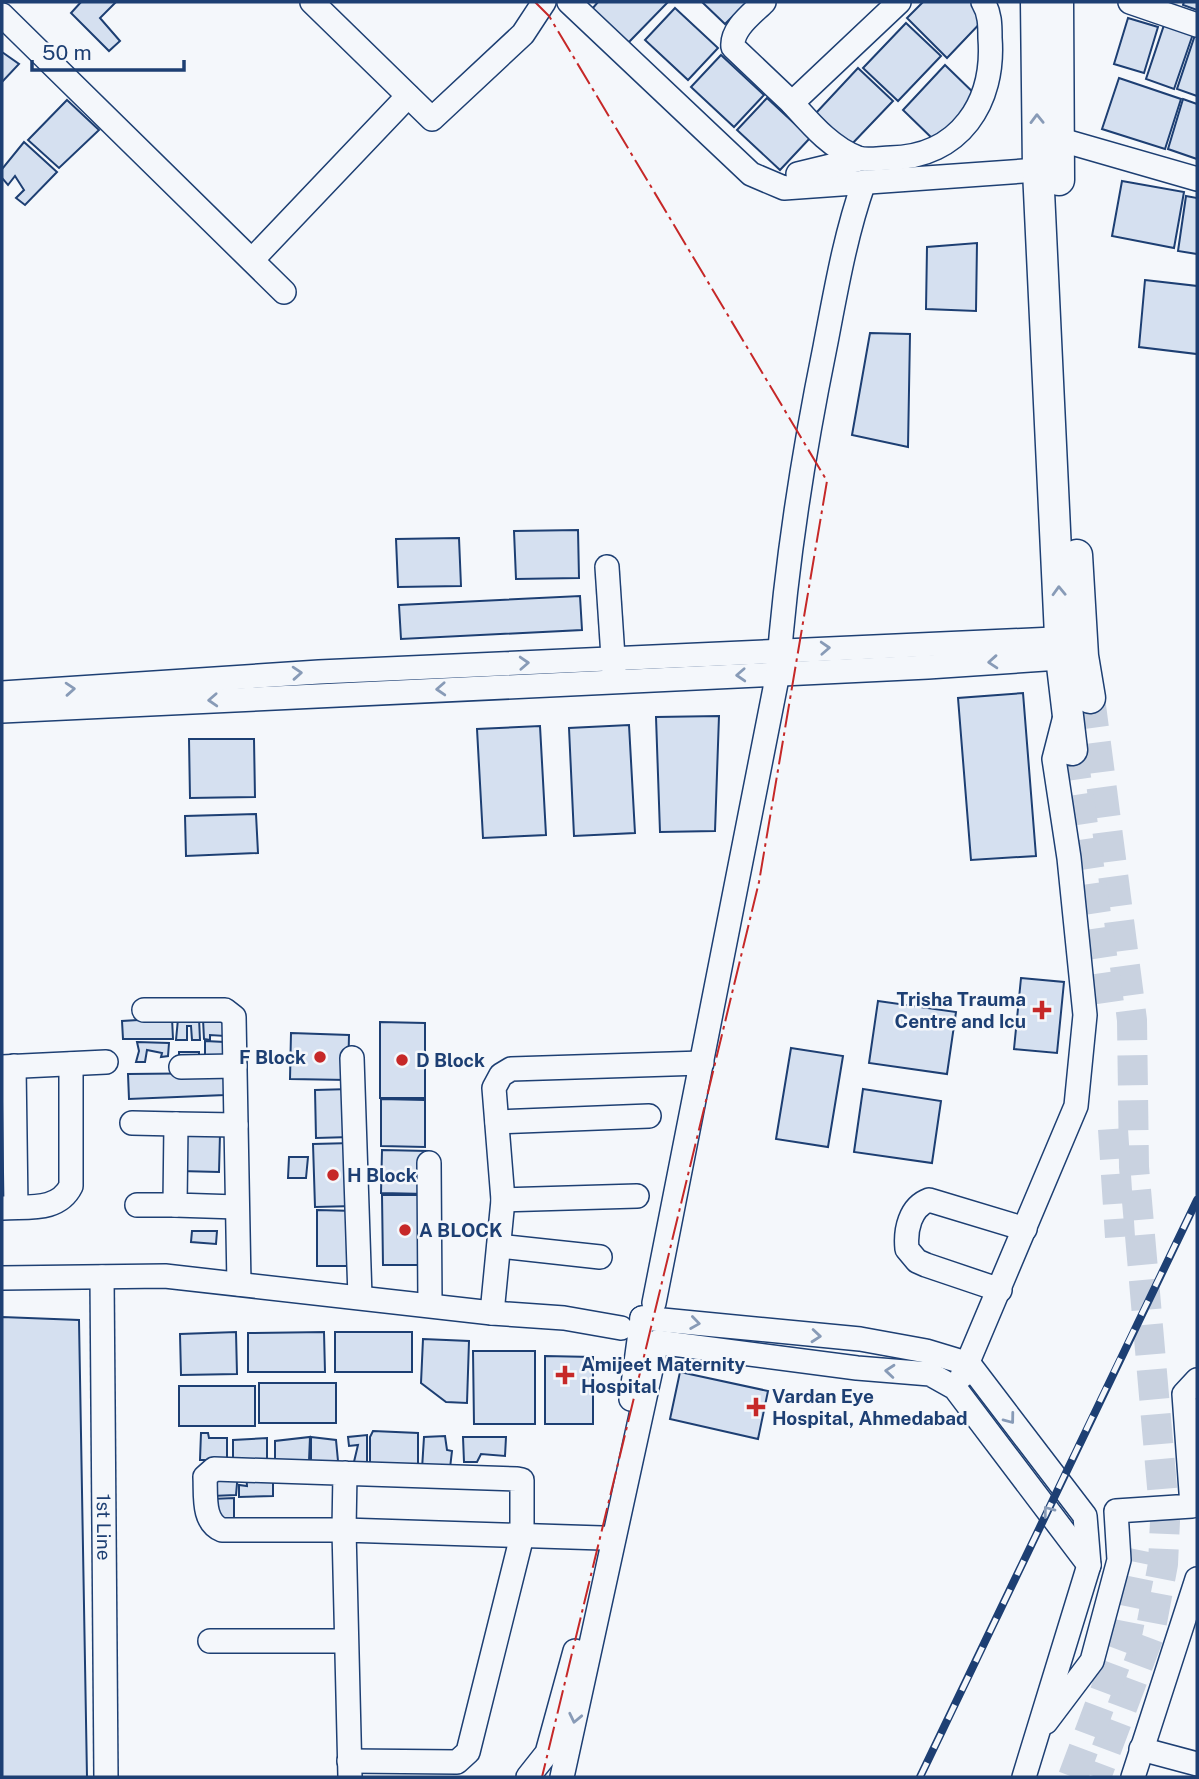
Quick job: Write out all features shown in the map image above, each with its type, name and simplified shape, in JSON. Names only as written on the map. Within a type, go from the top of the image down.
[{"type":"main road","points":[[1036,2],[1051,159],[1072,648],[1079,703],[1072,750]]},
{"type":"main road","points":[[1051,159],[1058,2]]},
{"type":"street","points":[[312,2],[432,119],[523,34],[544,2]]},
{"type":"street","points":[[569,2],[751,174],[785,188],[1051,159],[1197,179]]},
{"type":"street","points":[[764,2],[737,29],[732,40],[733,47],[792,103],[822,136],[860,159]]},
{"type":"street","points":[[792,103],[899,2]]},
{"type":"street","points":[[658,65],[764,166],[787,175],[817,171],[860,159],[900,158],[938,148],[967,126],[984,99],[992,58],[988,10],[983,2]]},
{"type":"street","points":[[1130,2],[1197,25]]},
{"type":"street","points":[[2,15],[284,292]]},
{"type":"street","points":[[252,260],[408,96]]},
{"type":"street","points":[[528,1777],[547,1754],[603,1538],[702,1063],[779,662],[783,604],[808,426],[846,233],[864,181]]},
{"type":"street","points":[[607,567],[615,682]]},
{"type":"street","points":[[2,693],[319,672],[613,659],[928,667],[1072,648]]},
{"type":"street","points":[[2,710],[615,682],[779,662]]},
{"type":"street","points":[[955,1388],[969,1364],[1076,1106],[1085,1015],[1069,858],[1054,760],[1079,703]]},
{"type":"street","points":[[144,1010],[225,1010],[234,1017],[239,1284]]},
{"type":"street","points":[[352,1058],[360,1297]]},
{"type":"street","points":[[71,1064],[71,1186],[64,1199],[53,1205],[9,1208],[8,1067],[106,1062]]},
{"type":"street","points":[[492,1313],[503,1200],[494,1088],[501,1075],[511,1069],[702,1063]]},
{"type":"street","points":[[181,1067],[235,1066]]},
{"type":"street","points":[[497,1122],[649,1116]]},
{"type":"street","points":[[132,1123],[236,1125]]},
{"type":"street","points":[[175,1205],[176,1124]]},
{"type":"street","points":[[429,1163],[429,1304]]},
{"type":"street","points":[[503,1200],[637,1196]]},
{"type":"street","points":[[1000,1290],[917,1261],[907,1248],[911,1215],[922,1203],[929,1200],[1025,1229]]},
{"type":"street","points":[[136,1205],[237,1207]]},
{"type":"street","points":[[499,1246],[600,1257]]},
{"type":"street","points":[[2,1278],[165,1276],[492,1313],[860,1339],[926,1351],[969,1364],[1085,1516],[1089,1565],[1024,1777]]},
{"type":"street","name":"1st Line","points":[[102,1277],[106,1777]]},
{"type":"street","points":[[646,1325],[857,1368],[930,1374],[955,1388],[1089,1565]]},
{"type":"street","points":[[562,1777],[646,1325]]},
{"type":"street","points":[[1037,1733],[1092,1661],[1119,1560],[1116,1511],[1192,1506],[1184,1394],[1197,1380]]},
{"type":"street","points":[[345,1473],[344,1530],[349,1769],[457,1762],[468,1752],[522,1536],[522,1480],[345,1473],[214,1469],[205,1476],[208,1519],[214,1527],[222,1530],[344,1530],[522,1536],[603,1538]]},
{"type":"street","points":[[1133,1777],[1197,1579]]},
{"type":"street","points":[[210,1642],[346,1641]]},
{"type":"street","points":[[1141,1749],[1197,1764]]},
{"type":"building","points":[[81,2],[116,2],[100,18],[120,41],[109,51],[71,13]]},
{"type":"building","points":[[598,2],[668,2],[628,43],[592,9]]},
{"type":"building","points":[[702,2],[747,2],[725,24]]},
{"type":"building","points":[[923,2],[974,2],[987,16],[947,58],[907,18]]},
{"type":"building","points":[[1184,2],[1197,2],[1197,10],[1183,5]]},
{"type":"building","points":[[675,8],[718,48],[688,80],[645,40]]},
{"type":"building","points":[[1128,18],[1158,27],[1144,73],[1114,64]]},
{"type":"building","points":[[906,23],[941,56],[898,101],[863,68]]},
{"type":"building","points":[[1164,25],[1193,34],[1174,89],[1146,79]]},
{"type":"building","points":[[1197,35],[1197,96],[1177,89]]},
{"type":"building","points":[[2,52],[19,64],[2,82]]},
{"type":"building","points":[[721,55],[764,95],[734,127],[691,87]]},
{"type":"building","points":[[945,65],[980,99],[937,143],[903,110]]},
{"type":"building","points":[[858,68],[893,101],[850,146],[816,113]]},
{"type":"building","points":[[1119,78],[1181,99],[1165,149],[1102,129]]},
{"type":"building","points":[[767,98],[810,138],[780,170],[737,130]]},
{"type":"building","points":[[1183,99],[1197,104],[1197,159],[1168,149]]},
{"type":"building","points":[[67,100],[99,130],[59,168],[28,140]]},
{"type":"building","points":[[24,142],[57,172],[25,205],[16,198],[24,190],[15,176],[8,185],[2,178],[2,169]]},
{"type":"building","points":[[1122,181],[1184,192],[1174,248],[1112,236]]},
{"type":"building","points":[[1186,196],[1197,198],[1197,254],[1178,251]]},
{"type":"building","points":[[977,243],[976,311],[926,309],[927,247]]},
{"type":"building","points":[[1145,280],[1197,286],[1197,354],[1139,347]]},
{"type":"building","points":[[870,333],[910,334],[908,447],[852,435]]},
{"type":"building","points":[[578,530],[579,578],[516,579],[514,531]]},
{"type":"building","points":[[459,538],[461,586],[398,587],[396,539]]},
{"type":"building","points":[[580,596],[582,630],[401,639],[399,605]]},
{"type":"building","points":[[1023,693],[1036,856],[971,860],[958,698]]},
{"type":"building","points":[[719,716],[715,831],[660,832],[656,717]]},
{"type":"building","points":[[629,725],[635,833],[574,836],[569,728]]},
{"type":"building","points":[[540,726],[546,835],[483,838],[477,729]]},
{"type":"building","points":[[189,739],[254,739],[255,797],[190,798]]},
{"type":"building","points":[[256,814],[258,853],[186,856],[185,816]]},
{"type":"building","points":[[1021,978],[1064,982],[1057,1053],[1014,1049]]},
{"type":"building","points":[[878,1001],[956,1012],[947,1074],[869,1063]]},
{"type":"building","points":[[216,1017],[224,1017],[225,1036],[210,1035],[210,1040],[204,1039],[203,1019],[212,1018],[212,1022],[216,1022]]},
{"type":"building","points":[[172,1018],[173,1039],[123,1039],[122,1021]]},
{"type":"building","points":[[199,1018],[200,1040],[192,1040],[191,1026],[187,1026],[187,1040],[176,1040],[178,1019]]},
{"type":"building","name":"D Block","points":[[380,1022],[425,1023],[425,1098],[380,1098]]},
{"type":"building","name":"F Block","points":[[291,1033],[349,1035],[348,1080],[290,1079]]},
{"type":"building","points":[[205,1041],[225,1042],[225,1063],[205,1062]]},
{"type":"building","points":[[137,1042],[169,1043],[168,1056],[161,1057],[162,1053],[147,1050],[145,1062],[136,1062],[139,1051]]},
{"type":"building","points":[[791,1048],[843,1056],[828,1147],[776,1139]]},
{"type":"building","points":[[179,1052],[199,1052],[199,1058],[179,1062]]},
{"type":"building","points":[[226,1073],[225,1095],[129,1099],[128,1074]]},
{"type":"building","points":[[351,1089],[351,1137],[316,1138],[315,1090]]},
{"type":"building","points":[[863,1089],[941,1101],[932,1163],[854,1152]]},
{"type":"building","points":[[381,1099],[425,1100],[425,1147],[381,1146]]},
{"type":"building","points":[[183,1134],[220,1134],[219,1172],[180,1171]]},
{"type":"building","name":"H Block","points":[[352,1143],[354,1206],[315,1207],[313,1144]]},
{"type":"building","points":[[382,1150],[428,1151],[427,1194],[381,1193]]},
{"type":"building","points":[[289,1157],[308,1157],[306,1178],[288,1178]]},
{"type":"building","name":"A BLOCK","points":[[382,1195],[426,1195],[429,1265],[383,1265]]},
{"type":"building","points":[[317,1210],[355,1211],[355,1266],[317,1266]]},
{"type":"building","points":[[192,1231],[217,1231],[216,1244],[191,1242]]},
{"type":"building","points":[[2,1317],[79,1320],[87,1777],[2,1777]]},
{"type":"building","points":[[236,1332],[237,1374],[181,1375],[180,1334]]},
{"type":"building","points":[[324,1332],[325,1372],[248,1372],[248,1333]]},
{"type":"building","points":[[335,1332],[412,1332],[412,1372],[335,1372]]},
{"type":"building","points":[[423,1339],[469,1341],[467,1403],[446,1402],[421,1383]]},
{"type":"building","points":[[473,1351],[535,1351],[535,1424],[474,1424]]},
{"type":"building","points":[[545,1356],[593,1357],[593,1424],[545,1424]]},
{"type":"building","points":[[680,1372],[768,1391],[758,1439],[670,1419]]},
{"type":"building","points":[[259,1383],[336,1383],[336,1423],[259,1423]]},
{"type":"building","points":[[179,1386],[255,1386],[255,1426],[179,1426]]},
{"type":"building","points":[[373,1431],[418,1433],[418,1468],[370,1465],[370,1437]]},
{"type":"building","points":[[201,1433],[208,1433],[209,1438],[227,1438],[227,1460],[200,1460]]},
{"type":"building","points":[[367,1435],[367,1465],[353,1466],[358,1445],[349,1446],[348,1437]]},
{"type":"building","points":[[445,1436],[447,1450],[452,1451],[450,1468],[422,1469],[424,1437]]},
{"type":"building","points":[[310,1437],[309,1461],[275,1460],[275,1441]]},
{"type":"building","points":[[311,1437],[336,1440],[338,1461],[311,1461]]},
{"type":"building","points":[[463,1437],[506,1437],[505,1456],[481,1454],[477,1462],[464,1462]]},
{"type":"building","points":[[267,1438],[267,1460],[233,1460],[233,1440]]},
{"type":"building","points":[[212,1472],[238,1472],[236,1495],[212,1496]]},
{"type":"building","points":[[246,1472],[273,1473],[273,1496],[239,1497],[239,1485],[247,1486]]},
{"type":"building","points":[[234,1498],[234,1523],[212,1522],[211,1499]]},
{"type":"tunnel","points":[[1090,698],[1132,1020],[1134,1167],[1165,1521],[1163,1564],[1150,1633],[1096,1777]]},
{"type":"tunnel","points":[[1072,750],[1110,1010]]},
{"type":"tunnel","points":[[1113,1129],[1120,1237]]},
{"type":"tunnel","points":[[1073,1777],[1128,1630],[1144,1551]]},
{"type":"railway","points":[[920,1777],[1197,1200]]},
{"type":"power","points":[[535,2],[549,16],[827,481],[759,882],[542,1777]]},
{"type":"place","name":"Trisha Trauma Centre and Icu","points":[[1042,1010]]},
{"type":"place","name":"F Block","points":[[320,1057]]},
{"type":"place","name":"D Block","points":[[402,1060]]},
{"type":"place","name":"H Block","points":[[333,1175]]},
{"type":"place","name":"A BLOCK","points":[[405,1230]]},
{"type":"place","name":"Amijeet Maternity Hospital","points":[[565,1375]]},
{"type":"place","name":"Vardan Eye Hospital, Ahmedabad","points":[[756,1407]]}]
